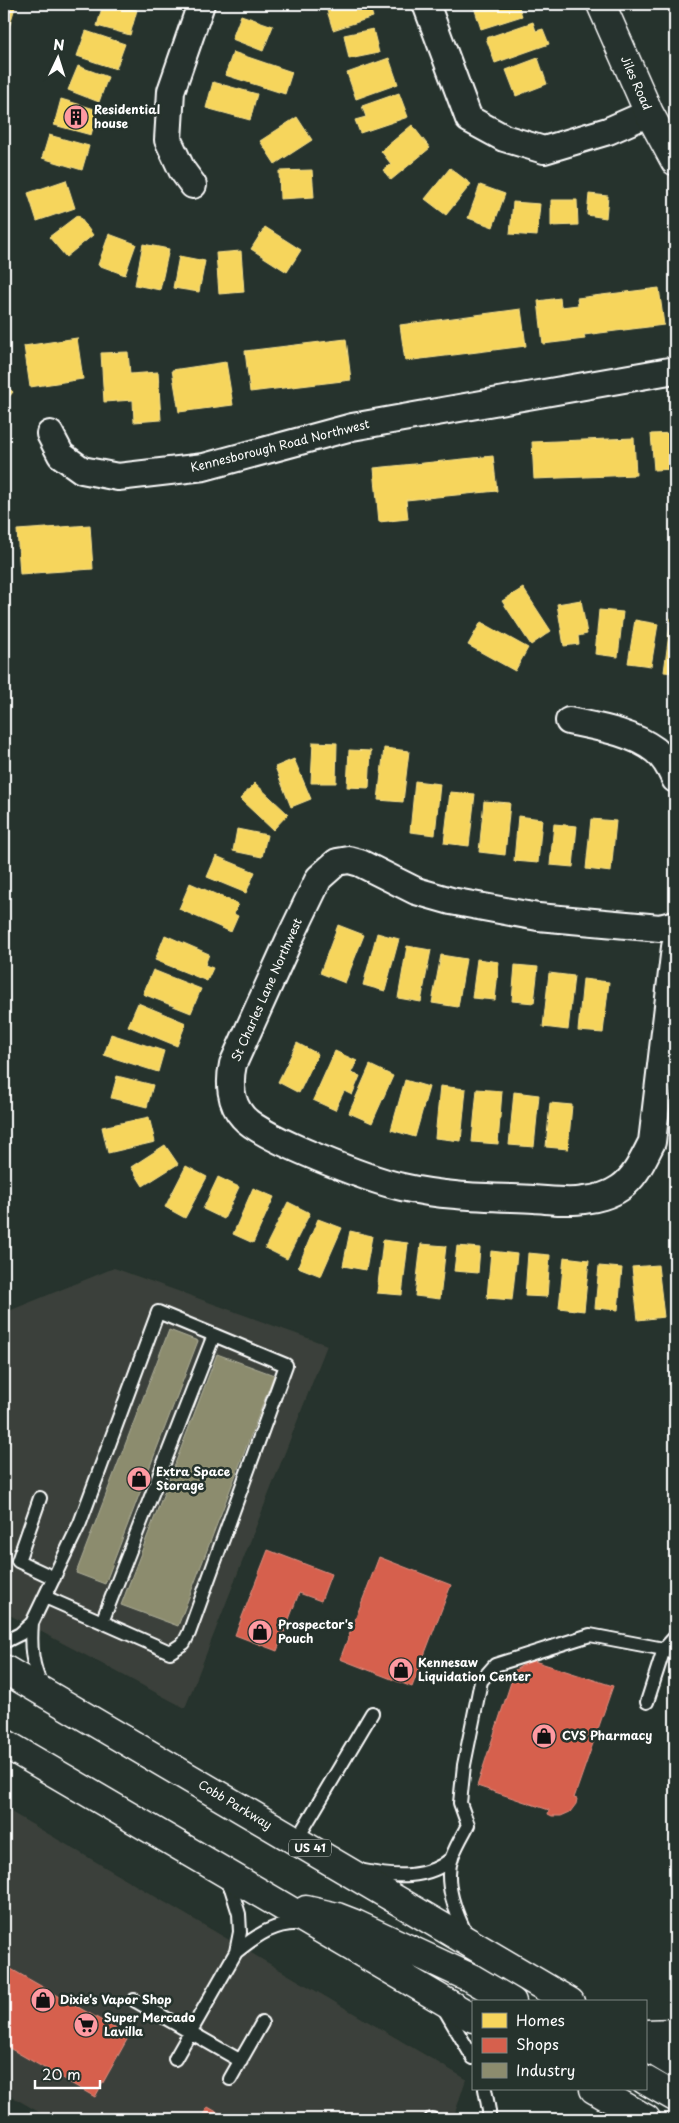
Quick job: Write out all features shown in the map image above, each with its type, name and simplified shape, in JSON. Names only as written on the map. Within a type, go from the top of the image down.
[{"type":"main road","name":"Jiles Road","points":[[601,4],[649,112],[675,161]]},
{"type":"main road","name":"Cobb Parkway","points":[[4,1669],[567,2000]]},
{"type":"main road","points":[[4,1743],[472,2017]]},
{"type":"main road","points":[[283,1906],[322,1913],[355,1924],[472,1979],[509,2000]]},
{"type":"main road","points":[[646,2034],[675,2033]]},
{"type":"main road","points":[[646,2047],[675,2064]]},
{"type":"main road","points":[[646,2081],[675,2097]]},
{"type":"main road","points":[[596,2090],[646,2119]]},
{"type":"street","points":[[193,185],[182,170],[168,140],[171,91],[201,4]]},
{"type":"street","points":[[426,4],[469,119],[504,138],[544,150],[608,132],[649,112]]},
{"type":"street","name":"Kennesborough Road Northwest","points":[[50,434],[60,455],[82,470],[118,477],[204,467],[352,427],[675,370]]},
{"type":"street","points":[[569,721],[630,737],[655,750],[668,765],[675,778]]},
{"type":"street","name":"St Charles Lane Northwest","points":[[675,924],[660,928],[538,917],[451,901],[409,888],[360,863],[349,860],[337,862],[319,878],[233,1064],[230,1078],[233,1102],[243,1118],[258,1129],[287,1144],[368,1177],[400,1187],[474,1196],[583,1201],[620,1188],[638,1171],[666,1117],[675,947]]},
{"type":"lane","points":[[44,1692],[32,1658],[30,1641],[32,1623],[80,1523],[158,1312],[286,1365],[184,1643],[170,1652],[45,1596]]},
{"type":"lane","points":[[102,1622],[214,1335]]},
{"type":"lane","points":[[40,1498],[18,1561],[54,1578]]},
{"type":"lane","points":[[4,1642],[20,1634],[32,1623]]},
{"type":"lane","points":[[472,1943],[463,1928],[449,1879],[452,1858],[468,1825],[460,1803],[464,1765],[481,1681],[495,1665],[590,1635],[664,1648]]},
{"type":"lane","points":[[647,1702],[664,1648],[675,1638]]},
{"type":"lane","points":[[296,1840],[372,1713]]},
{"type":"lane","points":[[342,1867],[394,1875],[416,1874],[431,1872],[452,1858]]},
{"type":"lane","points":[[175,2059],[236,1952],[240,1932],[237,1902],[231,1888],[215,1866]]},
{"type":"lane","points":[[236,1952],[270,1928],[299,1923],[316,1926]]},
{"type":"lane","points":[[438,1998],[472,2056]]},
{"type":"lane","points":[[134,2000],[241,2061]]},
{"type":"lane","points":[[230,2080],[262,2022]]},
{"type":"lane","points":[[485,2090],[489,2119]]},
{"type":"shaded area","name":"Extra Space Storage","points":[[114,1268],[327,1345],[185,1708],[4,1612],[4,1313]]},
{"type":"shaded area","points":[[4,1808],[466,2079],[453,2119],[51,2119],[4,2092]]},
{"type":"building: Homes","points":[[4,4],[16,4],[4,44]]},
{"type":"building: Homes","points":[[103,4],[114,4],[137,10],[130,35],[97,26]]},
{"type":"building: Homes","points":[[325,4],[369,4],[373,17],[333,30]]},
{"type":"building: Homes","points":[[473,4],[518,4],[522,16],[481,29]]},
{"type":"building: Homes","points":[[241,15],[273,26],[263,51],[232,39]]},
{"type":"building: Homes","points":[[533,22],[536,31],[543,29],[549,44],[495,63],[486,38]]},
{"type":"building: Homes","points":[[373,29],[379,53],[349,59],[344,35]]},
{"type":"building: Homes","points":[[86,31],[125,44],[116,69],[77,56]]},
{"type":"building: Homes","points":[[233,52],[292,72],[285,94],[225,75]]},
{"type":"building: Homes","points":[[389,58],[398,84],[356,99],[347,73]]},
{"type":"building: Homes","points":[[538,58],[547,84],[516,96],[506,70]]},
{"type":"building: Homes","points":[[78,66],[108,77],[99,102],[68,90]]},
{"type":"building: Homes","points":[[213,82],[257,94],[250,120],[206,108]]},
{"type":"building: Homes","points":[[399,93],[408,117],[360,133],[355,120],[366,117],[362,106]]},
{"type":"building: Homes","name":"Residential house","points":[[61,99],[98,110],[91,135],[54,125]]},
{"type":"building: Homes","points":[[297,117],[312,140],[275,164],[260,141]]},
{"type":"building: Homes","points":[[412,125],[430,148],[391,180],[383,170],[391,164],[381,151]]},
{"type":"building: Homes","points":[[49,135],[89,146],[82,170],[42,158]]},
{"type":"building: Homes","points":[[450,168],[471,184],[446,215],[425,199]]},
{"type":"building: Homes","points":[[312,170],[314,197],[280,199],[279,171]]},
{"type":"building: Homes","points":[[66,180],[75,208],[37,221],[28,193]]},
{"type":"building: Homes","points":[[480,185],[505,194],[493,227],[468,218]]},
{"type":"building: Homes","points":[[589,194],[608,196],[606,218],[587,215]]},
{"type":"building: Homes","points":[[551,200],[577,200],[578,225],[551,226]]},
{"type":"building: Homes","points":[[513,202],[540,204],[537,236],[510,234]]},
{"type":"building: Homes","points":[[78,215],[93,235],[66,257],[49,237]]},
{"type":"building: Homes","points":[[265,227],[301,250],[287,272],[251,249]]},
{"type":"building: Homes","points":[[109,234],[136,244],[125,275],[98,265]]},
{"type":"building: Homes","points":[[143,244],[169,249],[160,290],[135,285]]},
{"type":"building: Homes","points":[[241,251],[244,292],[219,294],[216,253]]},
{"type":"building: Homes","points":[[179,256],[205,261],[199,292],[173,288]]},
{"type":"building: Homes","points":[[659,288],[664,325],[584,335],[585,339],[543,344],[538,301],[560,298],[561,307],[578,305],[577,298]]},
{"type":"building: Homes","points":[[521,309],[526,346],[405,361],[400,325]]},
{"type":"building: Homes","points":[[77,338],[83,379],[30,387],[24,346]]},
{"type":"building: Homes","points":[[346,339],[351,380],[250,392],[245,351]]},
{"type":"building: Homes","points":[[128,352],[130,374],[158,372],[161,420],[134,422],[133,400],[104,402],[101,353]]},
{"type":"building: Homes","points":[[226,362],[233,405],[179,412],[172,370]]},
{"type":"building: Homes","points":[[4,384],[13,392],[4,403]]},
{"type":"building: Homes","points":[[675,433],[675,469],[654,470],[651,434]]},
{"type":"building: Homes","points":[[634,438],[636,475],[534,479],[532,442]]},
{"type":"building: Homes","points":[[493,456],[497,491],[406,500],[408,519],[379,522],[374,468]]},
{"type":"building: Homes","points":[[90,525],[93,569],[20,574],[17,530]]},
{"type":"building: Homes","points":[[523,588],[551,631],[531,645],[502,601]]},
{"type":"building: Homes","points":[[581,600],[587,634],[578,636],[579,644],[564,646],[557,604]]},
{"type":"building: Homes","points":[[599,610],[623,612],[618,657],[595,654]]},
{"type":"building: Homes","points":[[671,618],[675,618],[675,673],[664,672]]},
{"type":"building: Homes","points":[[635,620],[658,624],[651,666],[628,663]]},
{"type":"building: Homes","points":[[481,622],[528,648],[515,671],[468,645]]},
{"type":"building: Homes","points":[[313,742],[337,743],[336,783],[311,783]]},
{"type":"building: Homes","points":[[384,748],[409,751],[403,802],[378,800]]},
{"type":"building: Homes","points":[[349,750],[371,751],[369,788],[347,787]]},
{"type":"building: Homes","points":[[294,759],[311,799],[291,807],[275,767]]},
{"type":"building: Homes","points":[[415,781],[440,784],[435,835],[410,832]]},
{"type":"building: Homes","points":[[255,783],[288,814],[273,830],[240,799]]},
{"type":"building: Homes","points":[[450,792],[475,794],[469,846],[444,843]]},
{"type":"building: Homes","points":[[484,801],[510,803],[505,855],[479,852]]},
{"type":"building: Homes","points":[[518,816],[542,819],[538,863],[514,861]]},
{"type":"building: Homes","points":[[591,819],[616,821],[611,872],[586,869]]},
{"type":"building: Homes","points":[[554,824],[577,826],[573,867],[550,865]]},
{"type":"building: Homes","points":[[237,829],[267,835],[262,857],[233,851]]},
{"type":"building: Homes","points":[[216,856],[255,872],[246,893],[207,877]]},
{"type":"building: Homes","points":[[190,883],[238,904],[234,914],[238,916],[231,932],[179,909]]},
{"type":"building: Homes","points":[[338,925],[364,935],[345,983],[320,973]]},
{"type":"building: Homes","points":[[377,933],[399,939],[385,991],[363,985]]},
{"type":"building: Homes","points":[[165,935],[209,954],[205,965],[213,968],[207,981],[155,960]]},
{"type":"building: Homes","points":[[407,946],[431,950],[421,1002],[398,998]]},
{"type":"building: Homes","points":[[441,955],[466,959],[458,1007],[432,1003]]},
{"type":"building: Homes","points":[[477,959],[499,962],[495,1000],[472,998]]},
{"type":"building: Homes","points":[[515,965],[538,967],[534,1003],[512,1001]]},
{"type":"building: Homes","points":[[153,970],[201,989],[191,1013],[143,994]]},
{"type":"building: Homes","points":[[549,973],[574,976],[568,1030],[543,1027]]},
{"type":"building: Homes","points":[[583,979],[609,982],[603,1033],[578,1031]]},
{"type":"building: Homes","points":[[138,1003],[186,1023],[177,1046],[128,1026]]},
{"type":"building: Homes","points":[[111,1034],[164,1051],[158,1072],[104,1055]]},
{"type":"building: Homes","points":[[297,1043],[318,1054],[299,1093],[278,1082]]},
{"type":"building: Homes","points":[[335,1051],[357,1061],[351,1073],[360,1076],[352,1095],[344,1091],[335,1110],[313,1100]]},
{"type":"building: Homes","points":[[370,1065],[393,1076],[372,1123],[349,1113]]},
{"type":"building: Homes","points":[[117,1076],[153,1085],[147,1107],[111,1098]]},
{"type":"building: Homes","points":[[405,1080],[429,1087],[415,1137],[391,1130]]},
{"type":"building: Homes","points":[[440,1086],[466,1089],[461,1141],[435,1138]]},
{"type":"building: Homes","points":[[477,1089],[502,1091],[498,1144],[472,1142]]},
{"type":"building: Homes","points":[[514,1092],[539,1095],[534,1147],[509,1145]]},
{"type":"building: Homes","points":[[550,1103],[572,1105],[568,1149],[546,1147]]},
{"type":"building: Homes","points":[[149,1117],[155,1142],[108,1153],[102,1127]]},
{"type":"building: Homes","points":[[165,1145],[178,1164],[143,1186],[131,1167]]},
{"type":"building: Homes","points":[[186,1166],[207,1177],[185,1218],[165,1207]]},
{"type":"building: Homes","points":[[218,1177],[239,1187],[224,1219],[203,1209]]},
{"type":"building: Homes","points":[[253,1188],[274,1197],[253,1243],[233,1234]]},
{"type":"building: Homes","points":[[288,1202],[310,1213],[287,1259],[265,1248]]},
{"type":"building: Homes","points":[[318,1219],[342,1228],[321,1276],[298,1267]]},
{"type":"building: Homes","points":[[350,1231],[372,1236],[366,1270],[343,1266]]},
{"type":"building: Homes","points":[[383,1240],[408,1243],[402,1295],[377,1293]]},
{"type":"building: Homes","points":[[421,1244],[446,1246],[440,1299],[415,1296]]},
{"type":"building: Homes","points":[[457,1246],[480,1248],[478,1273],[454,1271]]},
{"type":"building: Homes","points":[[491,1251],[517,1254],[512,1300],[487,1298]]},
{"type":"building: Homes","points":[[528,1253],[550,1255],[547,1297],[525,1296]]},
{"type":"building: Homes","points":[[564,1257],[589,1260],[584,1311],[559,1308]]},
{"type":"building: Homes","points":[[658,1265],[664,1317],[638,1320],[632,1267]]},
{"type":"building: Homes","points":[[599,1266],[622,1268],[618,1310],[595,1308]]},
{"type":"building: Shops","points":[[268,1550],[331,1574],[321,1601],[299,1593],[277,1651],[235,1635]]},
{"type":"building: Shops","points":[[379,1557],[451,1585],[412,1687],[340,1659]]},
{"type":"building: Shops","name":"CVS Pharmacy","points":[[531,1660],[613,1686],[574,1798],[577,1799],[576,1804],[570,1812],[561,1816],[552,1816],[548,1814],[549,1810],[477,1786],[515,1670]]},
{"type":"building: Shops","points":[[4,1965],[129,2036],[95,2097],[4,2045]]},
{"type":"building: Shops","points":[[208,2107],[229,2119],[200,2119]]},
{"type":"building: Industry","points":[[169,1330],[198,1341],[105,1584],[76,1573]]},
{"type":"building: Industry","points":[[217,1354],[274,1375],[178,1626],[121,1605]]},
{"type":"place","name":"Residential house","points":[[76,117]]},
{"type":"place","name":"Extra Space Storage","points":[[139,1479]]},
{"type":"place","name":"Prospector's Pouch","points":[[260,1632]]},
{"type":"place","name":"Kennesaw Liquidation Center","points":[[401,1670]]},
{"type":"place","name":"CVS Pharmacy","points":[[544,1736]]},
{"type":"place","name":"Dixie's Vapor Shop","points":[[43,2000]]},
{"type":"place","name":"Super Mercado Lavilla","points":[[86,2025]]}]
